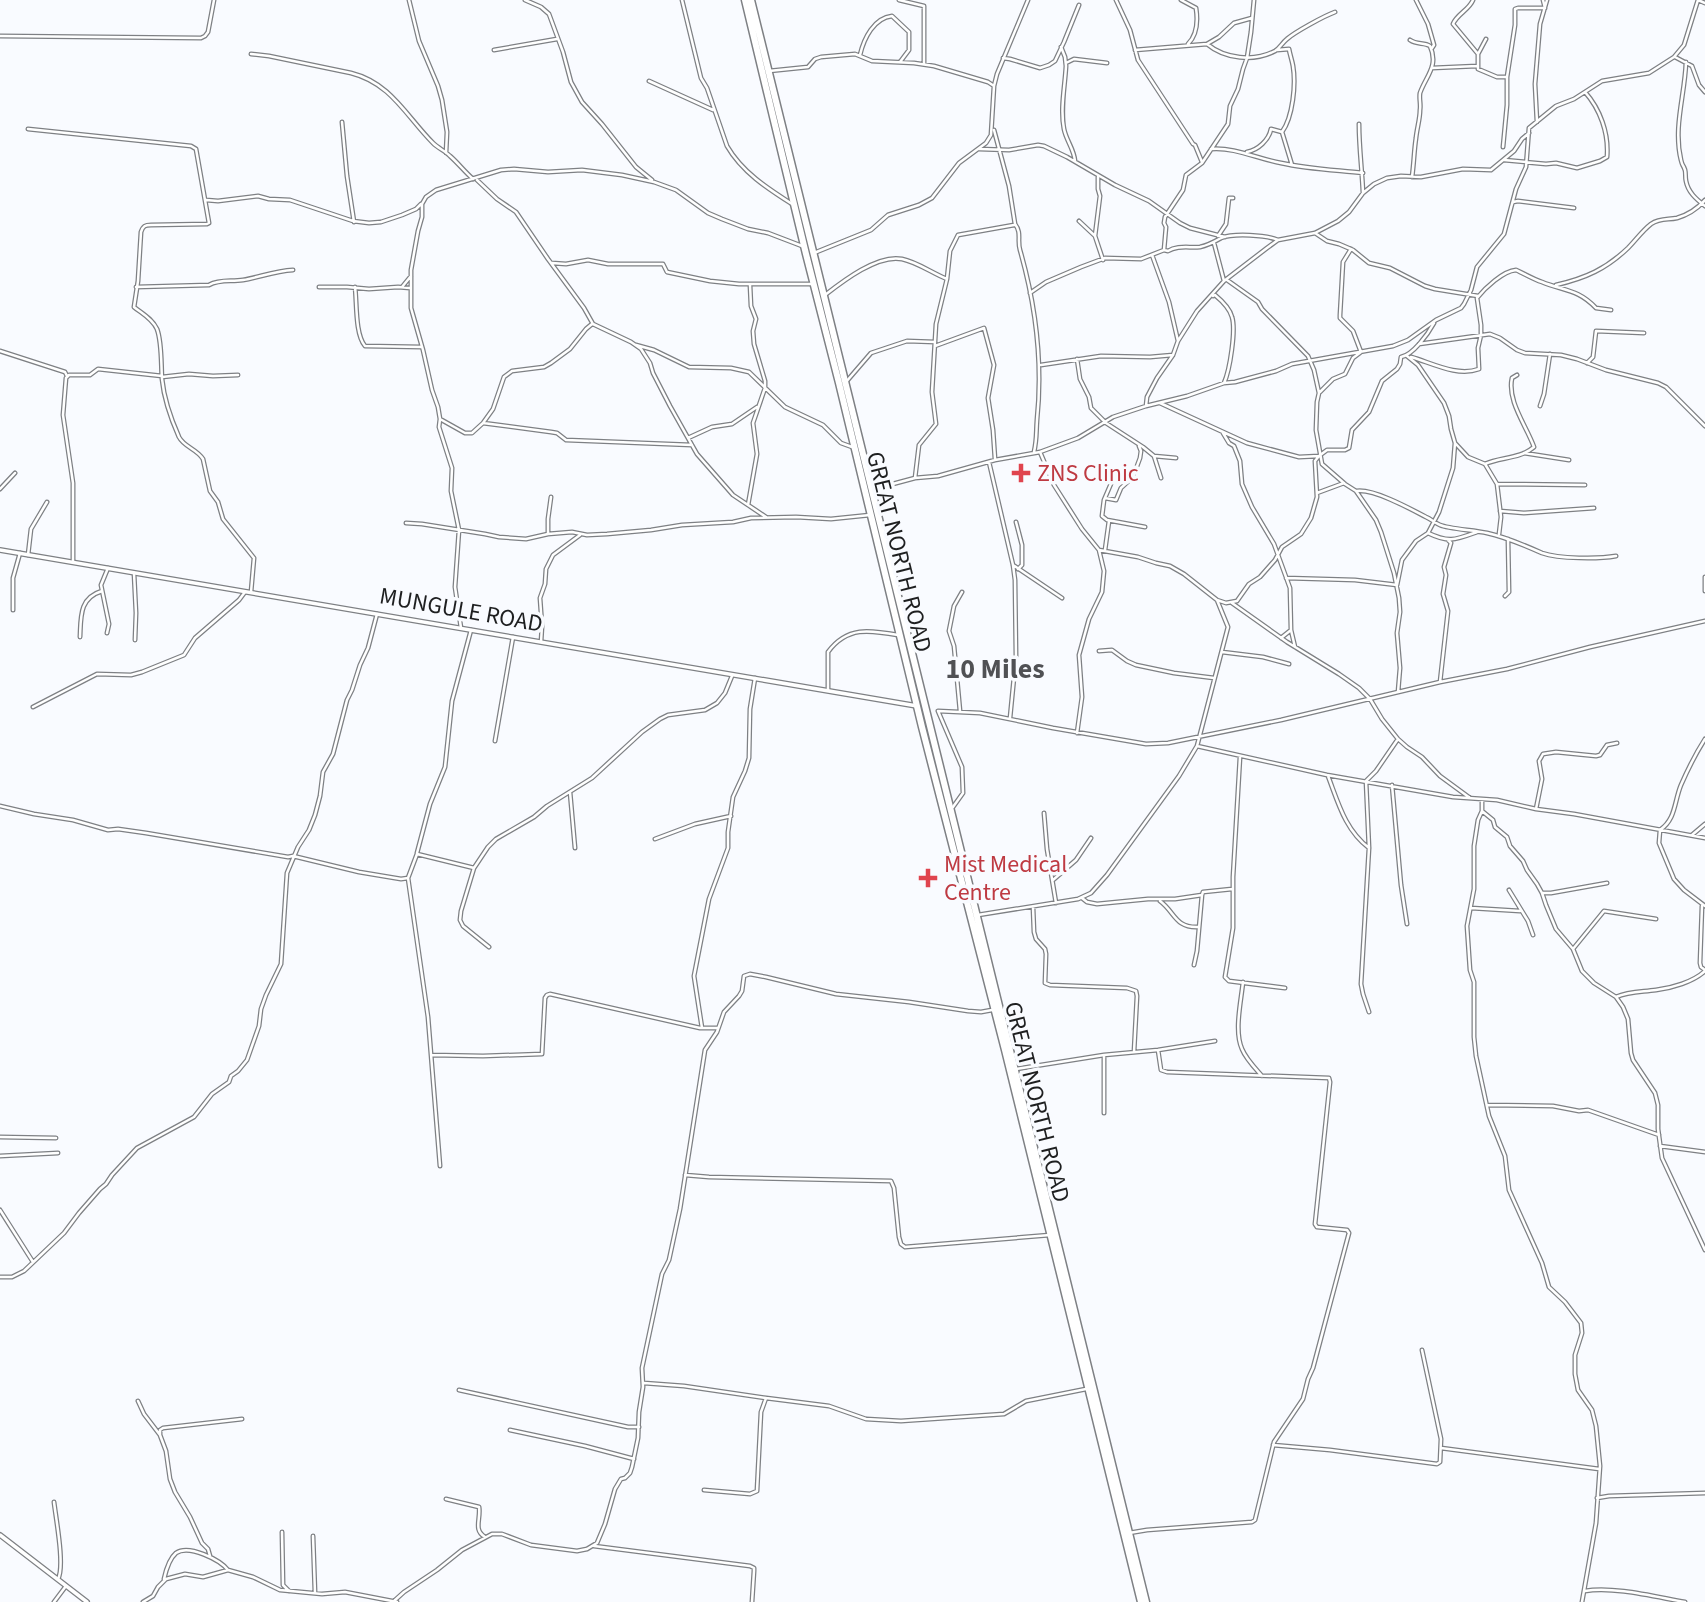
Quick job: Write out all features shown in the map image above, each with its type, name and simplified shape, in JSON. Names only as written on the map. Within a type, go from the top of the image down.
[{"type":"highway","name":"GREAT NORTH ROAD","points":[[745,0],[794,206],[824,295],[846,383],[868,490],[951,809],[994,1010],[1012,1070],[1050,1235],[1143,1602]]},
{"type":"highway","name":"GREAT NORTH ROAD","points":[[751,0],[769,71],[814,284],[854,447],[868,490],[870,515],[1105,1433],[1143,1602]]},
{"type":"street","points":[[0,36],[201,38],[208,32],[214,0]]},
{"type":"street","points":[[409,0],[421,45],[442,100],[447,132],[446,152]]},
{"type":"street","points":[[525,0],[546,10],[567,64],[571,82],[582,102],[636,167],[654,182]]},
{"type":"street","points":[[682,0],[701,78],[727,146],[738,162],[765,186],[794,206]]},
{"type":"street","points":[[898,0],[924,6],[924,65]]},
{"type":"street","points":[[206,200],[258,196],[290,200],[354,222],[369,223],[390,219],[416,209],[431,192],[493,173],[514,169],[548,172],[582,170],[654,182],[676,190],[708,213],[748,229],[768,233],[808,251],[871,230],[888,215],[926,202],[959,163],[989,140],[993,127],[994,86],[998,69],[1028,0]]},
{"type":"street","points":[[1116,0],[1130,30],[1138,60],[1195,145],[1202,163]]},
{"type":"street","points":[[1181,0],[1196,9],[1197,15],[1193,39],[1185,46]]},
{"type":"street","points":[[1164,250],[1164,220],[1183,190],[1186,175],[1202,163],[1228,124],[1230,106],[1247,58],[1254,0]]},
{"type":"street","points":[[1412,177],[1420,96],[1432,68],[1434,45],[1428,24],[1416,0]]},
{"type":"street","points":[[1473,0],[1453,24],[1478,54]]},
{"type":"street","points":[[1537,121],[1535,85],[1540,24],[1545,0]]},
{"type":"street","points":[[868,490],[1040,452],[1077,438],[1113,418],[1146,406],[1276,371],[1292,364],[1393,346],[1408,340],[1436,320],[1461,308],[1471,289],[1480,261],[1501,240],[1526,163],[1529,128],[1556,106],[1585,92],[1592,85],[1649,73],[1674,57],[1684,45],[1698,0],[1705,3]]},
{"type":"street","points":[[1003,58],[1036,68],[1044,68],[1055,61],[1079,5]]},
{"type":"street","points":[[1503,147],[1515,9],[1545,8]]},
{"type":"street","points":[[1275,51],[1293,35],[1335,12]]},
{"type":"street","points":[[860,55],[864,39],[878,21],[892,16],[909,32],[909,50],[900,62]]},
{"type":"street","points":[[1135,50],[1207,44],[1234,23],[1252,18]]},
{"type":"street","points":[[1486,39],[1478,54],[1479,71],[1507,77]]},
{"type":"street","points":[[494,51],[557,40]]},
{"type":"street","points":[[1410,40],[1428,45],[1432,49]]},
{"type":"street","points":[[1207,44],[1219,53],[1247,58],[1289,49],[1294,69],[1291,111],[1282,132]]},
{"type":"street","points":[[1061,47],[1066,63],[1063,126],[1074,161]]},
{"type":"street","points":[[251,54],[363,76],[387,90],[434,144],[498,200],[516,212],[593,324],[689,367],[731,368],[749,372],[785,407],[823,425],[841,443],[854,447]]},
{"type":"street","points":[[769,71],[808,67],[821,57],[855,54],[872,61],[924,65],[988,82],[994,86]]},
{"type":"street","points":[[1674,57],[1694,69],[1699,85],[1705,92]]},
{"type":"street","points":[[1066,63],[1072,60],[1107,63]]},
{"type":"street","points":[[1553,286],[1594,274],[1652,224],[1680,217],[1704,203],[1692,195],[1688,188],[1680,158],[1679,121],[1686,62]]},
{"type":"street","points":[[1432,68],[1477,66]]},
{"type":"street","points":[[649,81],[714,111]]},
{"type":"street","points":[[1504,160],[1556,163],[1577,168],[1607,156],[1599,111],[1585,92]]},
{"type":"street","points":[[342,122],[354,222]]},
{"type":"street","points":[[1359,124],[1363,192]]},
{"type":"street","points":[[993,127],[1009,186],[1015,225],[1019,229],[1018,243],[1035,321],[1040,365],[1038,434],[1034,453]]},
{"type":"street","points":[[28,129],[194,146],[206,200],[208,225],[143,227],[134,307],[145,314],[157,328],[162,377],[169,411],[180,440],[201,454],[210,491],[218,502],[223,519],[254,558],[248,592],[195,638],[184,656],[142,672],[123,675],[97,674],[33,707]]},
{"type":"street","points":[[1244,152],[1256,149],[1269,136],[1271,129],[1282,132]]},
{"type":"street","points":[[1282,132],[1292,165]]},
{"type":"street","points":[[1146,406],[1147,397],[1157,378],[1198,310],[1226,280],[1278,240],[1315,233],[1338,221],[1349,212],[1363,192],[1387,178],[1434,175],[1463,169],[1491,170],[1514,151],[1529,133]]},
{"type":"street","points":[[977,149],[1018,149],[1038,145],[1149,201],[1190,228],[1224,237],[1251,236],[1278,240]]},
{"type":"street","points":[[1211,149],[1244,152],[1303,168],[1363,173]]},
{"type":"street","points":[[1098,175],[1100,196],[1095,236],[1103,260]]},
{"type":"street","points":[[1218,236],[1226,224],[1229,198],[1233,198]]},
{"type":"street","points":[[1511,206],[1518,201],[1574,208]]},
{"type":"street","points":[[422,204],[411,276],[411,314],[422,347],[440,419],[439,427],[452,468],[451,491],[460,530],[455,587],[461,628]]},
{"type":"street","points":[[1079,221],[1095,236]]},
{"type":"street","points":[[915,478],[919,445],[936,424],[932,392],[936,324],[947,279],[950,251],[958,235],[1015,225]]},
{"type":"street","points":[[1315,233],[1351,249],[1369,263],[1390,268],[1425,286],[1478,296]]},
{"type":"street","points":[[1030,293],[1064,274],[1111,257],[1141,259],[1175,247],[1187,248],[1214,243],[1224,237]]},
{"type":"street","points":[[1214,243],[1226,280],[1258,302],[1310,361],[1319,393],[1316,430],[1322,464],[1356,491],[1381,532],[1397,585],[1401,612],[1397,633],[1400,668],[1398,692]]},
{"type":"street","points":[[1351,249],[1343,262],[1340,318],[1353,331],[1361,352]]},
{"type":"street","points":[[1152,255],[1169,302],[1178,341]]},
{"type":"street","points":[[824,295],[841,282],[888,259],[904,260],[947,279]]},
{"type":"street","points":[[551,263],[566,264],[588,260],[608,264],[663,264],[670,272],[710,281],[750,285],[814,284]]},
{"type":"street","points":[[136,286],[209,285],[218,281],[238,281],[293,270]]},
{"type":"street","points":[[1099,550],[1172,567],[1194,580],[1217,600],[1226,603],[1237,601],[1245,589],[1260,577],[1278,556],[1282,547],[1301,534],[1311,518],[1317,493],[1315,461],[1327,450],[1348,449],[1352,430],[1369,412],[1382,381],[1400,365],[1401,357],[1407,356],[1459,371],[1475,371],[1479,367],[1481,325],[1476,302],[1478,296],[1503,274],[1517,270],[1586,298],[1596,308],[1611,310]]},
{"type":"street","points":[[402,287],[411,276]]},
{"type":"street","points":[[748,505],[757,454],[752,429],[765,387],[753,339],[756,320],[751,306],[750,285]]},
{"type":"street","points":[[319,287],[411,288]]},
{"type":"street","points":[[355,287],[360,336],[365,346],[422,347]]},
{"type":"street","points":[[1210,297],[1218,297],[1232,317],[1230,366],[1224,383]]},
{"type":"street","points":[[1407,356],[1426,336],[1436,320]]},
{"type":"street","points":[[440,419],[468,434],[477,429],[493,409],[505,377],[512,371],[544,367],[551,363],[570,349],[593,324]]},
{"type":"street","points":[[846,383],[867,356],[876,351],[907,341],[935,344],[984,328],[994,365],[988,398],[995,460]]},
{"type":"street","points":[[1587,363],[1593,358],[1596,331],[1644,333]]},
{"type":"street","points":[[1419,344],[1496,335],[1517,351],[1532,355],[1562,355],[1658,383],[1666,387],[1705,426]]},
{"type":"street","points":[[1408,340],[1414,348]]},
{"type":"street","points":[[636,345],[646,356],[697,454],[725,487],[766,517]]},
{"type":"street","points":[[0,351],[65,372],[68,376]]},
{"type":"street","points":[[1319,393],[1333,379],[1345,374],[1353,358],[1361,352]]},
{"type":"street","points":[[1540,406],[1550,354]]},
{"type":"street","points":[[1040,365],[1101,356],[1173,355]]},
{"type":"street","points":[[1397,585],[1402,560],[1416,541],[1428,533],[1434,522],[1453,468],[1455,443],[1444,403],[1418,365],[1407,356]]},
{"type":"street","points":[[1077,359],[1080,379],[1091,408],[1106,423],[1154,456],[1177,458]]},
{"type":"street","points":[[68,376],[90,375],[98,369],[162,377],[188,374],[238,375]]},
{"type":"street","points":[[1485,464],[1524,453],[1534,447],[1519,416],[1511,389],[1512,378],[1517,374]]},
{"type":"street","points":[[68,376],[65,380],[63,409],[73,483],[73,562]]},
{"type":"street","points":[[1160,403],[1254,445],[1299,457],[1319,456]]},
{"type":"street","points":[[688,438],[712,427],[732,424],[758,407]]},
{"type":"street","points":[[483,423],[557,433],[566,440],[692,445]]},
{"type":"street","points":[[1223,433],[1234,446],[1240,461],[1242,484],[1274,544],[1286,578],[1291,595],[1290,630],[1295,647]]},
{"type":"street","points":[[1455,443],[1468,457],[1485,464],[1496,484],[1500,511],[1499,536]]},
{"type":"street","points":[[1105,498],[1116,500],[1121,488],[1133,477],[1140,458],[1139,446]]},
{"type":"street","points":[[1040,452],[1062,497],[1099,550],[1104,571],[1102,592],[1089,619],[1079,655],[1082,698],[1077,733]]},
{"type":"street","points":[[1524,453],[1569,460]]},
{"type":"street","points":[[1154,456],[1161,478]]},
{"type":"street","points":[[989,462],[1013,565],[1016,657],[1010,719]]},
{"type":"street","points":[[0,489],[15,473]]},
{"type":"street","points":[[1113,479],[1105,498],[1102,516],[1109,521],[1146,527]]},
{"type":"street","points":[[1317,493],[1344,483]]},
{"type":"street","points":[[1496,484],[1585,485]]},
{"type":"street","points":[[1356,491],[1363,490],[1397,502],[1441,526],[1480,531],[1550,554],[1590,559],[1616,556]]},
{"type":"street","points":[[548,534],[551,497]]},
{"type":"street","points":[[28,555],[31,529],[47,502]]},
{"type":"street","points":[[1500,511],[1524,513],[1594,508]]},
{"type":"street","points":[[406,523],[526,539],[548,534],[607,534],[751,518],[831,519],[870,515]]},
{"type":"street","points":[[1105,550],[1109,521]]},
{"type":"street","points":[[1016,522],[1022,545],[1022,565],[1018,569]]},
{"type":"street","points":[[1428,533],[1448,540],[1480,531]]},
{"type":"street","points":[[541,642],[540,598],[546,569],[553,555],[581,534]]},
{"type":"street","points":[[1505,596],[1509,592],[1508,539]]},
{"type":"street","points":[[1440,682],[1448,611],[1443,594],[1446,575],[1444,567],[1451,543],[1448,540]]},
{"type":"street","name":"MUNGULE ROAD","points":[[0,550],[917,706]]},
{"type":"street","points":[[13,610],[13,578],[20,554]]},
{"type":"street","points":[[1013,565],[1062,598]]},
{"type":"street","points":[[107,633],[109,624],[102,581],[108,568]]},
{"type":"street","points":[[134,573],[135,640]]},
{"type":"street","points":[[1704,577],[1705,591]]},
{"type":"street","points":[[1286,578],[1355,580],[1397,585]]},
{"type":"street","points":[[80,637],[84,604],[93,594],[102,591]]},
{"type":"street","points":[[960,711],[954,646],[949,632],[954,606],[962,592]]},
{"type":"street","points":[[973,916],[1082,898],[1095,889],[1107,875],[1179,776],[1197,746],[1228,627],[1217,600]]},
{"type":"street","points":[[1232,603],[1339,674],[1370,699],[1398,739],[1422,757],[1440,776],[1471,798]]},
{"type":"street","points":[[0,1277],[18,1275],[49,1249],[137,1148],[194,1117],[212,1094],[229,1082],[231,1076],[247,1060],[260,1026],[261,1009],[281,964],[287,873],[315,815],[323,772],[333,754],[347,700],[368,648],[377,614]]},
{"type":"street","points":[[951,809],[963,793],[962,767],[938,711],[980,713],[1146,744],[1168,743],[1507,669],[1705,621]]},
{"type":"street","points":[[440,1166],[432,1055],[408,878],[432,797],[445,767],[452,702],[471,630]]},
{"type":"street","points":[[1281,638],[1290,630]]},
{"type":"street","points":[[828,690],[828,652],[843,638],[856,632],[867,631],[900,635]]},
{"type":"street","points":[[495,741],[513,637]]},
{"type":"street","points":[[1099,651],[1112,650],[1136,665],[1214,678]]},
{"type":"street","points":[[1222,652],[1263,657],[1289,664]]},
{"type":"street","points":[[489,947],[463,926],[460,920],[474,868],[496,838],[534,817],[592,778],[660,719],[678,713],[705,710],[717,703],[725,693],[732,674]]},
{"type":"street","points":[[702,1028],[694,976],[709,899],[728,848],[733,797],[748,758],[750,709],[755,678]]},
{"type":"street","points":[[1369,1012],[1361,984],[1368,848],[1366,780],[1376,771],[1398,739]]},
{"type":"street","points":[[1660,830],[1672,817],[1681,784],[1705,739]]},
{"type":"street","points":[[1536,809],[1542,779],[1539,761],[1543,754],[1556,752],[1596,756],[1600,755],[1607,745],[1617,743]]},
{"type":"street","points":[[1197,746],[1327,775],[1453,797],[1497,800],[1705,838]]},
{"type":"street","points":[[1240,757],[1233,928],[1225,974],[1229,981],[1285,988]]},
{"type":"street","points":[[1327,775],[1346,822],[1368,848]]},
{"type":"street","points":[[1392,785],[1407,924]]},
{"type":"street","points":[[570,792],[575,848]]},
{"type":"street","points":[[1482,799],[1474,846],[1474,889],[1467,926],[1470,971],[1474,982],[1474,1037],[1479,1075],[1489,1116],[1505,1156],[1509,1190],[1542,1263],[1549,1287],[1581,1323],[1575,1356],[1575,1374],[1578,1390],[1591,1410],[1596,1426],[1600,1469],[1597,1523],[1582,1602]]},
{"type":"street","points":[[0,806],[73,820],[108,830],[118,829],[293,856],[375,876],[408,878]]},
{"type":"street","points":[[1482,811],[1507,837],[1510,846],[1523,861],[1542,893],[1556,929],[1573,949],[1582,971],[1616,997],[1628,1019],[1629,1048],[1633,1060],[1655,1093],[1658,1105],[1662,1158],[1705,1250]]},
{"type":"street","points":[[1044,813],[1056,903]]},
{"type":"street","points":[[655,839],[695,824],[731,816]]},
{"type":"street","points":[[1692,835],[1705,824]]},
{"type":"street","points":[[1616,997],[1628,992],[1661,990],[1694,979],[1705,971],[1700,963],[1704,905],[1684,890],[1674,878],[1659,843],[1660,830]]},
{"type":"street","points":[[1053,880],[1076,860],[1091,838]]},
{"type":"street","points":[[417,855],[474,868]]},
{"type":"street","points":[[1542,893],[1607,883]]},
{"type":"street","points":[[1082,898],[1097,904],[1175,899],[1202,895],[1208,891],[1233,889]]},
{"type":"street","points":[[1509,890],[1528,921],[1533,935]]},
{"type":"street","points":[[1194,965],[1202,895]]},
{"type":"street","points":[[1158,899],[1175,919],[1185,926],[1199,926]]},
{"type":"street","points":[[1033,907],[1034,932],[1046,954],[1045,983],[1127,988],[1137,993],[1134,1052]]},
{"type":"street","points":[[1471,908],[1521,911]]},
{"type":"street","points":[[1573,949],[1604,911],[1656,919]]},
{"type":"street","points":[[143,1602],[153,1596],[163,1582],[173,1557],[180,1551],[210,1556],[229,1570],[276,1588],[315,1593],[345,1592],[395,1602],[404,1592],[462,1550],[492,1534],[502,1534],[531,1545],[577,1550],[594,1546],[605,1524],[615,1489],[621,1479],[630,1473],[634,1459],[644,1383],[642,1368],[662,1274],[669,1260],[677,1222],[705,1050],[724,1012],[742,991],[744,976],[750,974],[836,994],[968,1011],[994,1010]]},
{"type":"street","points":[[1243,982],[1238,1018],[1240,1041],[1242,1049],[1262,1076]]},
{"type":"street","points":[[432,1055],[542,1054],[545,998],[550,994],[702,1028],[717,1028]]},
{"type":"street","points":[[1012,1070],[1215,1041]]},
{"type":"street","points":[[1129,1533],[1255,1520],[1273,1445],[1305,1394],[1349,1233],[1347,1230],[1317,1227],[1315,1224],[1330,1079],[1163,1071],[1159,1067],[1158,1050]]},
{"type":"street","points":[[1104,1055],[1104,1114]]},
{"type":"street","points":[[1487,1105],[1553,1106],[1588,1110],[1659,1135]]},
{"type":"street","points":[[0,1137],[56,1138]]},
{"type":"street","points":[[1660,1146],[1705,1152]]},
{"type":"street","points":[[0,1156],[58,1153]]},
{"type":"street","points":[[685,1175],[891,1181],[899,1237],[905,1247],[1050,1235]]},
{"type":"street","points":[[0,1210],[33,1262]]},
{"type":"street","points":[[1273,1445],[1437,1464],[1441,1457],[1441,1439],[1422,1350]]},
{"type":"street","points":[[644,1383],[829,1405],[866,1419],[909,1421],[1004,1415],[1026,1401],[1088,1388]]},
{"type":"street","points":[[458,1390],[628,1427],[639,1427]]},
{"type":"street","points":[[704,1490],[750,1494],[757,1491],[761,1412],[766,1398]]},
{"type":"street","points":[[138,1401],[160,1435],[175,1492],[210,1556]]},
{"type":"street","points":[[160,1435],[163,1428],[242,1419]]},
{"type":"street","points":[[510,1430],[634,1459]]},
{"type":"street","points":[[1441,1448],[1600,1469]]},
{"type":"street","points":[[1597,1498],[1705,1493]]},
{"type":"street","points":[[446,1499],[479,1507],[478,1529],[485,1537]]},
{"type":"street","points":[[54,1502],[61,1574],[58,1578]]},
{"type":"street","points":[[282,1532],[283,1585],[289,1591]]},
{"type":"street","points":[[0,1535],[87,1602]]},
{"type":"street","points":[[313,1536],[315,1593]]},
{"type":"street","points":[[594,1546],[750,1566],[754,1568],[752,1602]]},
{"type":"street","points":[[163,1582],[179,1575],[203,1577],[229,1570]]},
{"type":"street","points":[[54,1602],[66,1586]]},
{"type":"street","points":[[1585,1591],[1619,1592],[1685,1602]]},
{"type":"place","name":"ZNS Clinic","points":[[1021,473]]},
{"type":"place","name":"Mist Medical Centre","points":[[928,878]]},
{"type":"district","name":"10 Miles","points":[[995,669]]}]
